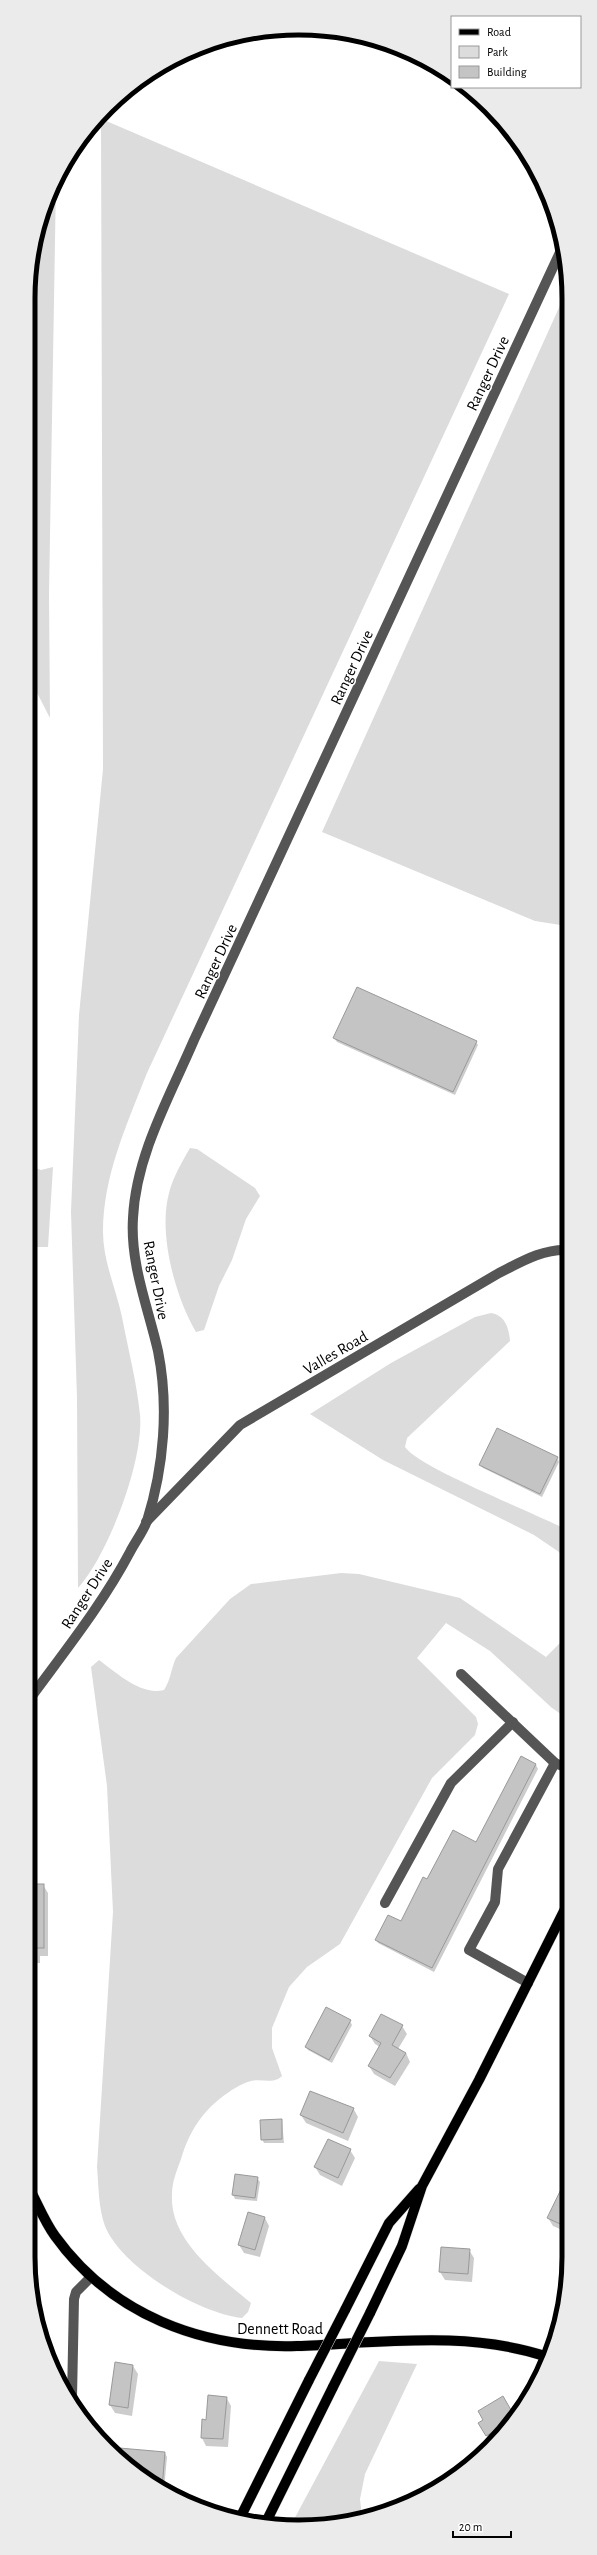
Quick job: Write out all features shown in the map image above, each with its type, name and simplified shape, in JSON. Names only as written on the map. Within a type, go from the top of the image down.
[{"type":"main road","points":[[268,2518],[402,2246],[422,2186],[528,1983],[562,1914]]},
{"type":"main road","points":[[242,2514],[389,2223],[422,2186]]},
{"type":"main road","name":"Dennett Road","points":[[35,2199],[54,2234],[91,2277],[104,2289],[146,2314],[179,2329],[212,2340],[246,2345],[297,2346],[340,2342],[452,2340],[524,2350],[543,2355]]},
{"type":"street","name":"Ranger Drive","points":[[35,1692],[117,1577],[146,1522],[160,1462],[164,1416],[158,1351],[133,1251],[133,1219],[140,1169],[194,1040],[559,256]]},
{"type":"street","name":"Valles Road","points":[[146,1522],[240,1425],[505,1270],[552,1249],[562,1250]]},
{"type":"street","points":[[461,1674],[555,1763],[562,1766]]},
{"type":"street","points":[[385,1903],[451,1783],[513,1722]]},
{"type":"street","points":[[528,1983],[469,1950],[495,1902],[498,1869],[555,1763]]},
{"type":"street","points":[[72,2392],[74,2299],[76,2292],[91,2277]]},
{"type":"green space","points":[[104,120],[509,294],[147,1073],[124,1131],[107,1191],[103,1232],[107,1264],[122,1317],[135,1378],[139,1403],[140,1434],[130,1481],[112,1531],[101,1554],[78,1588],[77,1398],[71,1212],[79,1015],[103,769],[101,124]]},
{"type":"green space","points":[[56,196],[49,595],[50,718],[35,689],[35,298],[37,264],[40,247],[44,230]]},
{"type":"green space","points":[[562,301],[562,925],[535,921],[322,832]]},
{"type":"green space","points":[[190,1148],[197,1149],[255,1188],[260,1196],[246,1219],[232,1260],[219,1286],[204,1330],[196,1332],[181,1301],[175,1283],[167,1246],[166,1227],[166,1209],[169,1193],[178,1170]]},
{"type":"green space","points":[[53,1167],[48,1247],[35,1247],[35,1168],[41,1170]]},
{"type":"green space","points":[[491,1313],[500,1316],[509,1331],[510,1341],[407,1438],[405,1447],[414,1456],[452,1477],[561,1527],[562,1557],[559,1552],[534,1535],[383,1460],[310,1414],[391,1363],[475,1317]]},
{"type":"green space","points":[[341,1573],[359,1574],[460,1598],[546,1657],[562,1641],[562,1715],[552,1708],[490,1651],[446,1623],[417,1658],[476,1717],[478,1724],[475,1735],[432,1778],[340,1944],[307,1967],[289,1987],[272,2028],[272,2048],[282,2076],[279,2079],[271,2081],[255,2080],[247,2082],[232,2090],[214,2103],[201,2117],[192,2132],[176,2172],[172,2194],[173,2211],[179,2227],[187,2242],[198,2256],[251,2303],[248,2312],[242,2318],[225,2315],[187,2300],[151,2277],[134,2264],[110,2236],[101,2212],[97,2167],[113,1912],[107,1786],[91,1667],[99,1660],[121,1677],[138,1687],[155,1691],[164,1690],[176,1658],[230,1599],[251,1584]]},
{"type":"green space","points":[[35,1649],[36,1651],[35,1662]]},
{"type":"green space","points":[[379,2361],[417,2364],[365,2474],[360,2499],[361,2512],[333,2518],[294,2520]]},
{"type":"building","points":[[357,987],[477,1041],[453,1092],[333,1038]]},
{"type":"building","points":[[497,1428],[558,1457],[540,1494],[479,1465]]},
{"type":"building","points":[[521,1756],[536,1764],[432,1968],[375,1940],[388,1915],[401,1921],[423,1877],[427,1879],[453,1830],[476,1842]]},
{"type":"building","points":[[35,1884],[44,1884],[44,1948],[35,1948]]},
{"type":"building","points":[[326,2007],[351,2020],[329,2060],[305,2047]]},
{"type":"building","points":[[381,2014],[403,2025],[392,2045],[406,2053],[390,2078],[368,2066],[381,2043],[369,2036]]},
{"type":"building","points":[[310,2091],[354,2108],[343,2133],[300,2115]]},
{"type":"building","points":[[282,2119],[282,2139],[261,2140],[260,2120]]},
{"type":"building","points":[[328,2139],[351,2149],[338,2178],[314,2167]]},
{"type":"building","points":[[235,2174],[258,2177],[255,2198],[232,2195]]},
{"type":"building","points":[[562,2187],[562,2225],[547,2218]]},
{"type":"building","points":[[248,2212],[265,2217],[255,2250],[238,2245]]},
{"type":"building","points":[[441,2247],[470,2249],[468,2274],[439,2272]]},
{"type":"building","points":[[115,2362],[133,2365],[128,2408],[109,2405]]},
{"type":"building","points":[[208,2395],[227,2397],[223,2439],[201,2438],[202,2419],[206,2420]]},
{"type":"building","points":[[503,2396],[512,2412],[492,2435],[491,2433],[486,2436],[478,2423],[483,2420],[478,2411]]},
{"type":"building","points":[[117,2448],[165,2452],[163,2482],[138,2466]]}]
